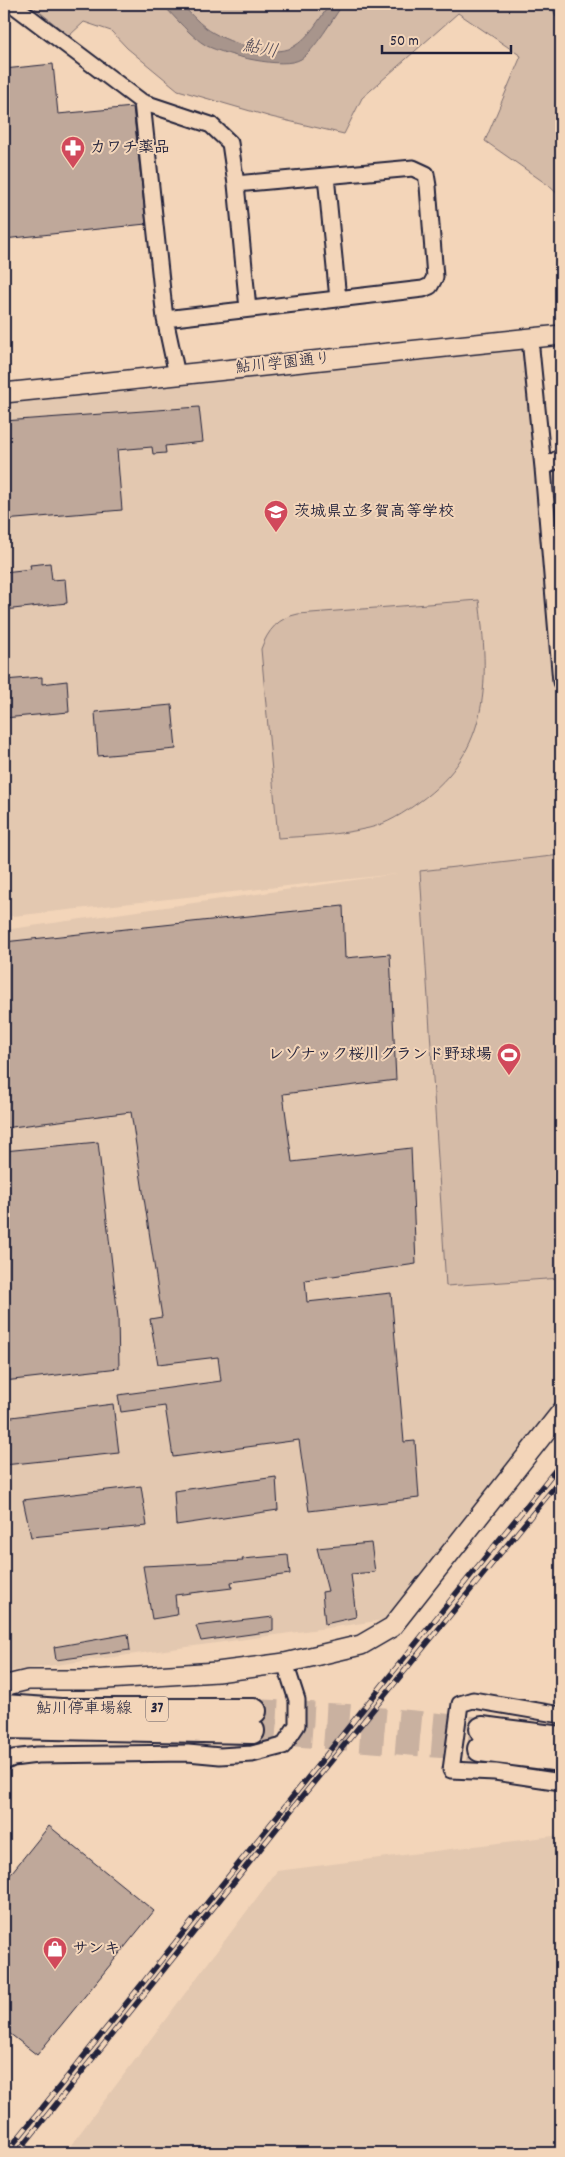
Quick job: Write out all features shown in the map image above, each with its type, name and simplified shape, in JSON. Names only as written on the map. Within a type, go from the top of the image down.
[{"type":"main road","name":"鮎川停車場線","points":[[4,1707],[253,1721],[4,1726]]},
{"type":"main road","points":[[561,1739],[481,1739],[561,1759]]},
{"type":"street","points":[[12,4],[142,102],[211,125],[230,143],[236,184],[248,309]]},
{"type":"street","points":[[142,102],[165,319],[177,375]]},
{"type":"street","points":[[165,319],[424,289],[430,286],[435,277],[426,174],[413,168],[236,184]]},
{"type":"street","points":[[326,176],[338,299]]},
{"type":"street","name":"鮎川学園通り","points":[[4,393],[561,335]]},
{"type":"street","points":[[530,339],[544,468],[561,682]]},
{"type":"street","points":[[544,468],[561,457]]},
{"type":"street","points":[[4,1689],[7,1685],[28,1680],[91,1680],[217,1672],[284,1663],[361,1645],[392,1627],[561,1412]]},
{"type":"street","points":[[4,1762],[13,1758],[37,1756],[188,1754],[220,1756],[252,1754],[283,1746],[298,1725],[297,1700],[284,1663]]},
{"type":"street","points":[[561,1715],[473,1700],[460,1704],[451,1770],[495,1772],[561,1782]]},
{"type":"shaded area","points":[[30,4],[561,4],[561,197],[548,185],[485,141],[521,56],[458,13],[362,98],[344,134],[271,117],[178,90],[127,48],[111,31],[84,22],[69,36]]},
{"type":"shaded area","points":[[530,339],[561,662],[561,855],[420,872],[446,1286],[561,1278],[561,1409],[392,1619],[4,1672],[4,930],[396,874],[4,917],[4,404]]},
{"type":"shaded area","points":[[479,600],[484,658],[484,685],[480,711],[473,736],[461,760],[443,782],[407,810],[389,821],[376,826],[335,834],[278,838],[261,649],[267,636],[275,626],[285,618],[298,614]]},
{"type":"shaded area","points":[[561,855],[561,1278],[446,1286],[420,871]]},
{"type":"shaded area","points":[[561,1835],[561,2153],[65,2153],[277,1871]]},
{"type":"water","name":"鮎川","points":[[162,4],[181,4],[206,28],[214,33],[248,47],[273,51],[284,50],[299,43],[314,27],[330,4],[343,4],[318,42],[306,55],[293,62],[281,63],[240,57],[207,46],[189,32]]},
{"type":"water","points":[[550,4],[561,4],[561,26]]},
{"type":"building","name":"カワチ薬品","points":[[53,64],[58,114],[133,107],[146,224],[4,239],[4,69]]},
{"type":"building","points":[[199,407],[203,442],[165,446],[166,453],[153,454],[152,447],[117,450],[122,510],[4,520],[4,421]]},
{"type":"building","points":[[50,563],[52,580],[65,579],[67,603],[4,610],[4,572],[31,569],[30,565]]},
{"type":"building","points":[[42,677],[42,684],[67,681],[69,712],[4,718],[4,680]]},
{"type":"building","points":[[172,705],[176,749],[98,756],[95,712]]},
{"type":"building","points":[[343,906],[345,958],[390,954],[396,1080],[283,1094],[292,1162],[411,1148],[416,1264],[305,1280],[307,1302],[391,1293],[404,1442],[415,1441],[419,1498],[309,1511],[299,1440],[173,1457],[165,1406],[121,1412],[118,1395],[221,1381],[218,1357],[158,1364],[150,1319],[162,1317],[131,1112],[4,1128],[4,942]]},
{"type":"building","points":[[98,1142],[118,1317],[119,1368],[4,1381],[4,1151]]},
{"type":"building","points":[[113,1404],[119,1453],[4,1465],[4,1418]]},
{"type":"building","points":[[276,1477],[278,1510],[176,1525],[174,1491]]},
{"type":"building","points":[[141,1486],[147,1526],[31,1537],[23,1500]]},
{"type":"building","points":[[371,1543],[375,1572],[351,1574],[356,1617],[325,1624],[322,1592],[328,1591],[317,1548]]},
{"type":"building","points":[[288,1555],[290,1574],[231,1582],[232,1588],[175,1595],[177,1615],[152,1619],[143,1566],[243,1561],[242,1559]]},
{"type":"building","points":[[273,1617],[273,1631],[201,1641],[196,1626]]},
{"type":"building","points":[[128,1634],[130,1650],[56,1660],[54,1647]]},
{"type":"building","name":"サンキ","points":[[49,1826],[154,1911],[37,2055],[4,2029],[4,1882]]},
{"type":"tunnel","points":[[254,1711],[347,1716],[482,1729]]},
{"type":"tunnel","points":[[252,1731],[480,1749]]},
{"type":"railway","points":[[6,2153],[561,1463]]},
{"type":"railway","points":[[17,2153],[297,1803],[561,1479]]},
{"type":"place","name":"カワチ薬品","points":[[73,169]]},
{"type":"place","name":"茨城県立多賀高等学校","points":[[276,533]]},
{"type":"place","name":"レゾナック桜川グランド野球場","points":[[509,1076]]},
{"type":"place","name":"サンキ","points":[[55,1970]]}]
